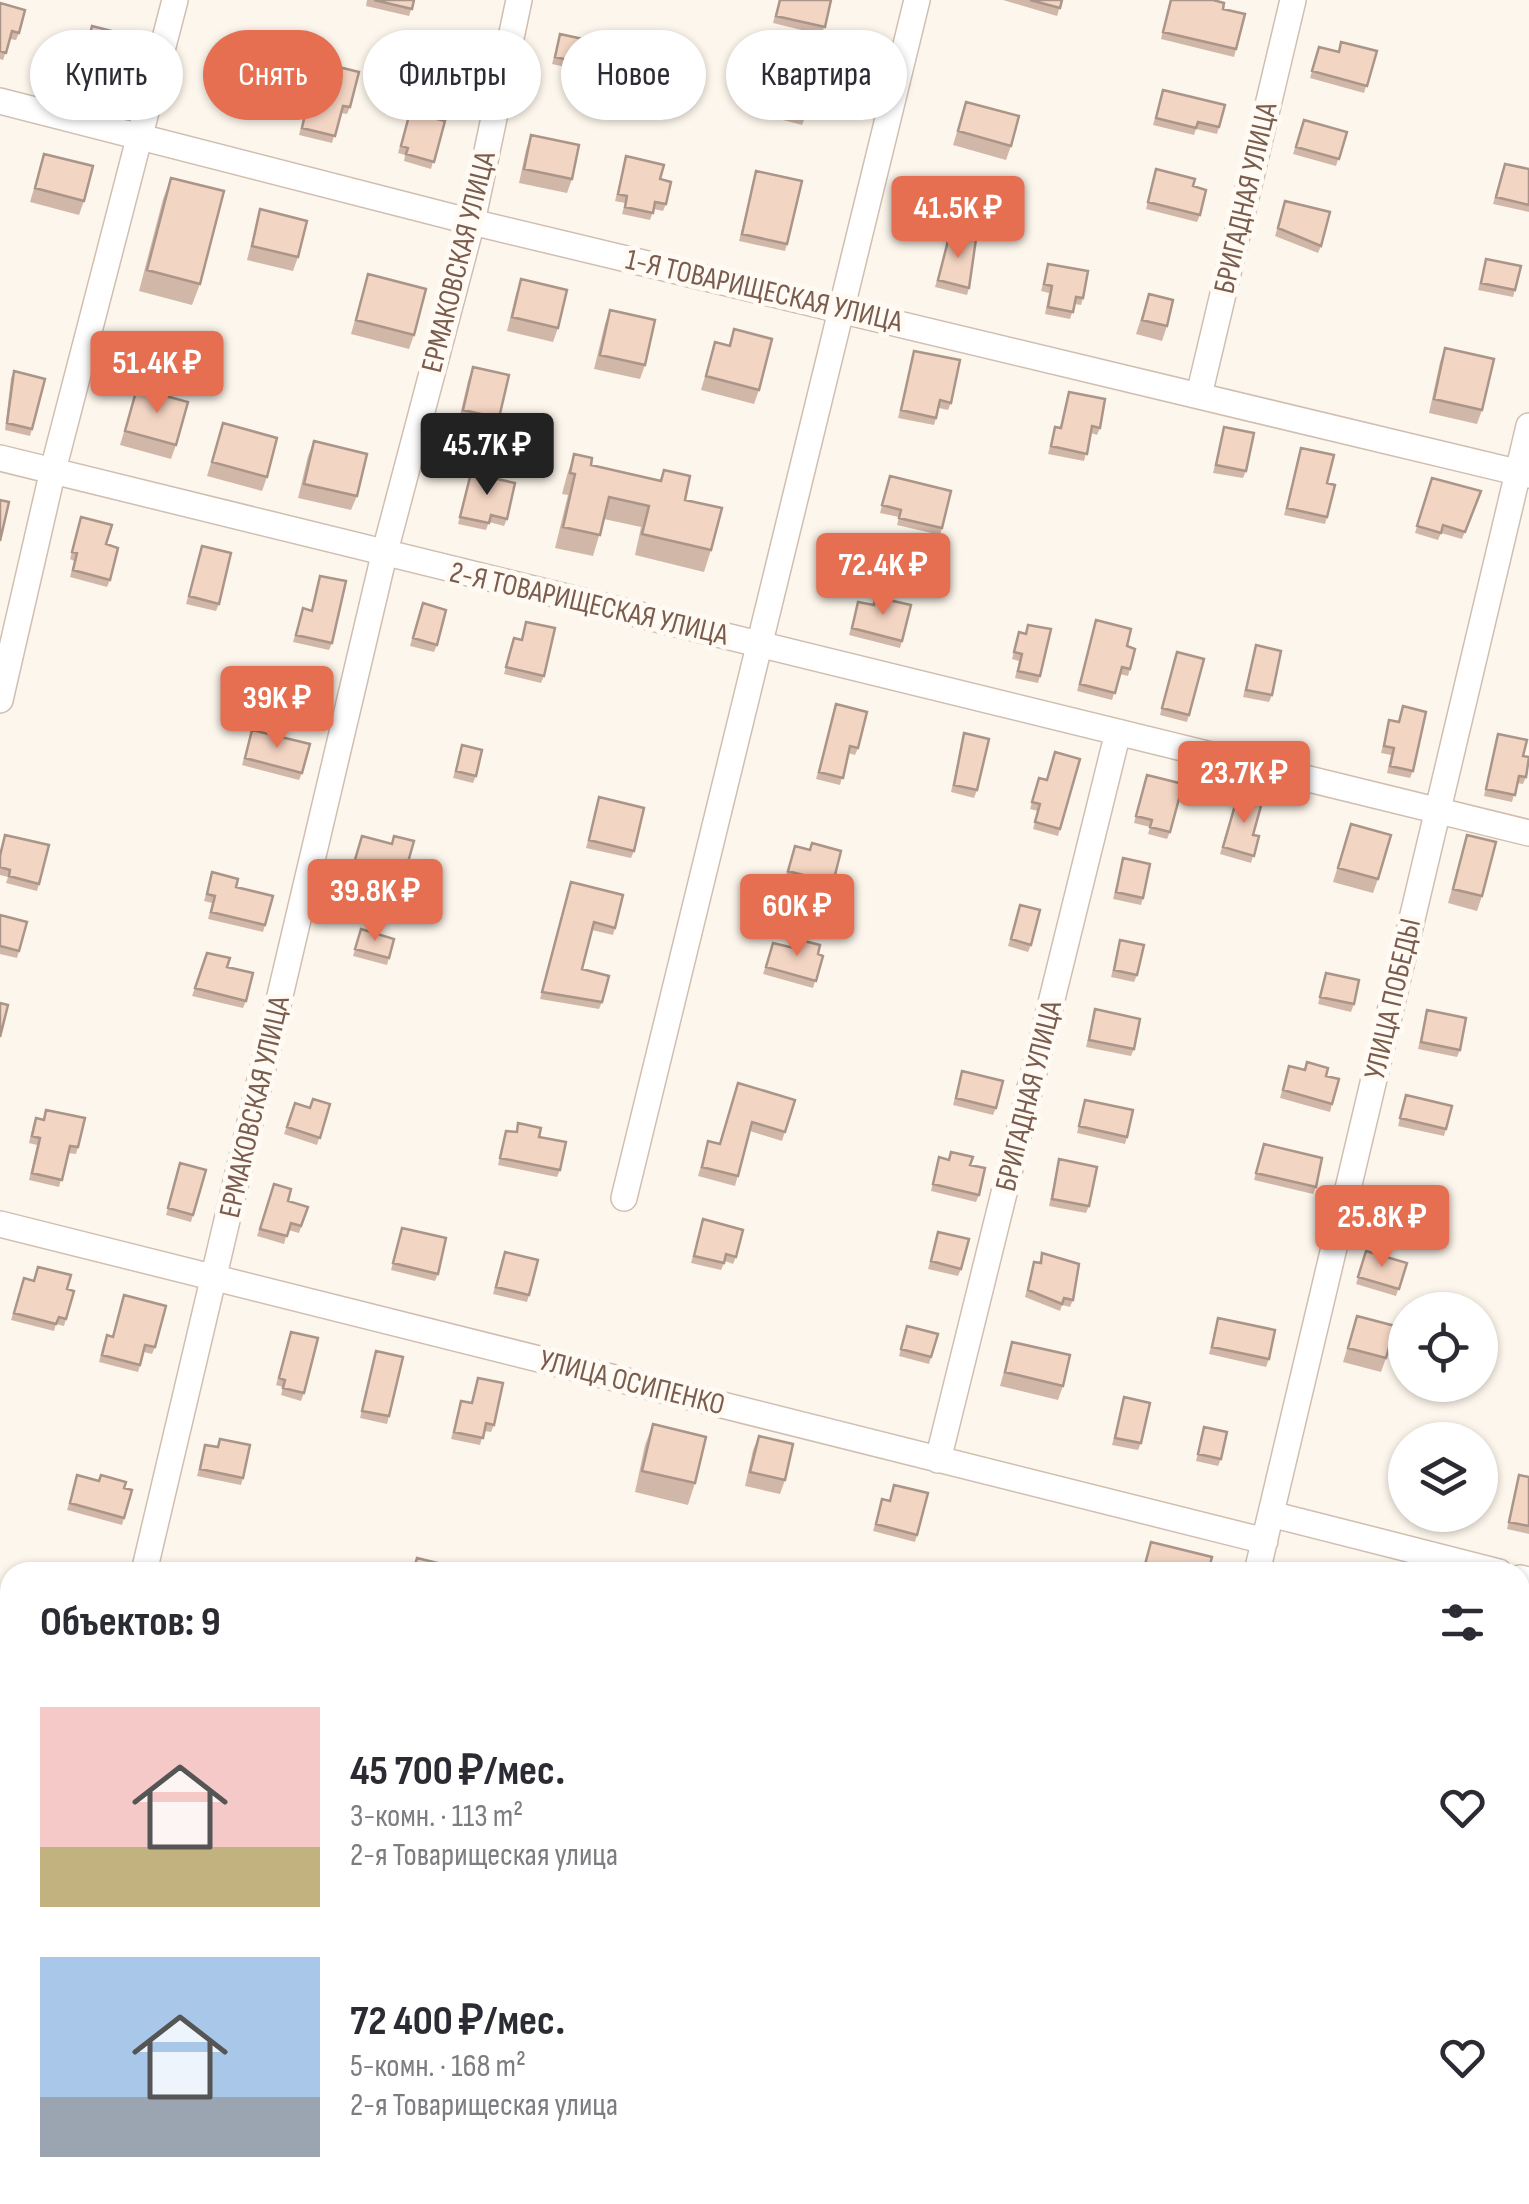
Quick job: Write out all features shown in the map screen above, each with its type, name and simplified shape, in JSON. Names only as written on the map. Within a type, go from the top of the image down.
[{"type":"street","points":[[0,700],[53,470],[175,0]]},
{"type":"street","name":"ЕРМАКОВСКАЯ УЛИЦА","points":[[146,1562],[384,555],[472,222],[519,0]]},
{"type":"street","points":[[624,1198],[845,309],[917,0]]},
{"type":"street","name":"БРИГАДНАЯ УЛИЦА","points":[[1199,395],[1292,0]]},
{"type":"street","name":"1-Я ТОВАРИЩЕСКАЯ УЛИЦА","points":[[0,101],[472,222],[1523,474]]},
{"type":"street","name":"УЛИЦА ПОБЕДЫ","points":[[1260,1562],[1438,810],[1523,474],[1529,426]]},
{"type":"street","name":"2-Я ТОВАРИЩЕСКАЯ УЛИЦА","points":[[0,458],[1529,832]]},
{"type":"street","name":"БРИГАДНАЯ УЛИЦА","points":[[938,1460],[1118,732]]},
{"type":"street","name":"УЛИЦА ОСИПЕНКО","points":[[0,1224],[1265,1540]]},
{"type":"street","points":[[1271,1514],[1460,1562]]},
{"type":"building","points":[[374,0],[414,0],[412,9]]},
{"type":"building","points":[[780,0],[831,0],[825,27],[776,16]]},
{"type":"building","points":[[1030,0],[1062,0],[1060,8]]},
{"type":"building","points":[[1171,0],[1213,0],[1224,3],[1223,9],[1245,14],[1236,49],[1163,32]]},
{"type":"building","points":[[0,3],[25,10],[19,33],[12,31],[6,53],[0,51]]},
{"type":"building","points":[[560,34],[561,34],[561,58],[555,57]]},
{"type":"building","points":[[1341,42],[1377,51],[1367,86],[1312,71],[1319,47],[1339,52]]},
{"type":"building","points":[[343,68],[359,72],[350,107],[343,106]]},
{"type":"building","points":[[1163,90],[1225,105],[1219,127],[1198,122],[1196,128],[1156,118]]},
{"type":"building","points":[[966,102],[1019,116],[1011,146],[958,131]]},
{"type":"building","points":[[304,120],[339,120],[335,136],[302,128]]},
{"type":"building","points":[[408,120],[445,121],[434,162],[406,154],[408,148],[401,146]]},
{"type":"building","points":[[1304,120],[1347,132],[1339,159],[1296,147]]},
{"type":"building","points":[[531,135],[579,145],[572,179],[524,169]]},
{"type":"building","points":[[44,154],[93,166],[84,201],[35,188]]},
{"type":"building","points":[[626,156],[664,165],[660,179],[671,182],[666,204],[655,202],[653,213],[625,207],[627,196],[618,194]]},
{"type":"building","points":[[1505,164],[1529,169],[1529,205],[1496,197]]},
{"type":"building","points":[[1156,169],[1195,179],[1193,186],[1206,190],[1200,215],[1148,202]]},
{"type":"building","points":[[756,171],[802,181],[787,244],[742,234]]},
{"type":"building","points":[[171,178],[224,191],[200,284],[147,270]]},
{"type":"building","points":[[1285,201],[1330,212],[1321,246],[1278,228]]},
{"type":"building","points":[[260,209],[307,221],[298,257],[252,246]]},
{"type":"building","points":[[950,233],[976,239],[969,288],[938,280]]},
{"type":"building","points":[[1486,259],[1521,266],[1515,290],[1481,283]]},
{"type":"building","points":[[1048,264],[1088,271],[1083,298],[1076,297],[1073,312],[1048,307],[1052,286],[1044,284]]},
{"type":"building","points":[[368,274],[426,289],[414,335],[356,320]]},
{"type":"building","points":[[521,279],[567,290],[558,328],[512,317]]},
{"type":"building","points":[[1149,294],[1173,300],[1167,326],[1142,320]]},
{"type":"building","points":[[610,310],[655,320],[645,365],[600,355]]},
{"type":"building","points":[[734,329],[772,339],[759,390],[706,376],[715,342],[730,346]]},
{"type":"building","points":[[1445,348],[1494,359],[1482,410],[1434,399]]},
{"type":"building","points":[[914,351],[960,360],[951,403],[940,400],[936,418],[901,410]]},
{"type":"building","points":[[473,367],[509,375],[499,418],[463,410]]},
{"type":"building","points":[[14,371],[45,379],[32,429],[7,423]]},
{"type":"building","points":[[137,388],[188,402],[176,445],[125,431]]},
{"type":"building","points":[[1069,392],[1105,399],[1100,428],[1092,426],[1087,454],[1051,446],[1055,427],[1061,428]]},
{"type":"building","points":[[223,423],[277,438],[267,477],[212,462]]},
{"type":"building","points":[[1224,427],[1254,433],[1246,471],[1216,465]]},
{"type":"building","points":[[314,441],[367,454],[357,496],[304,484]]},
{"type":"building","points":[[1301,448],[1334,455],[1327,483],[1335,485],[1327,517],[1287,508]]},
{"type":"building","points":[[574,454],[592,458],[591,465],[661,481],[664,470],[690,476],[685,500],[722,508],[711,550],[642,534],[649,506],[609,497],[600,535],[563,527],[575,474],[570,473]]},
{"type":"building","points":[[471,473],[515,483],[507,519],[491,515],[489,523],[460,517]]},
{"type":"building","points":[[890,476],[951,491],[942,528],[899,518],[901,510],[882,505]]},
{"type":"building","points":[[1432,478],[1481,491],[1465,532],[1443,525],[1441,533],[1417,526]]},
{"type":"building","points":[[0,500],[9,502],[0,541]]},
{"type":"building","points":[[81,517],[112,525],[106,544],[118,548],[110,580],[73,570],[77,553],[72,552]]},
{"type":"building","points":[[202,546],[231,553],[219,604],[189,596]]},
{"type":"building","points":[[320,576],[346,581],[332,643],[296,635],[303,608],[312,611]]},
{"type":"building","points":[[875,597],[911,605],[902,641],[852,628],[858,602],[874,605]]},
{"type":"building","points":[[423,603],[446,610],[437,645],[413,638]]},
{"type":"building","points":[[1096,620],[1131,629],[1127,646],[1135,649],[1130,669],[1122,667],[1115,693],[1080,684]]},
{"type":"building","points":[[526,622],[555,628],[544,676],[506,667],[514,638],[522,640]]},
{"type":"building","points":[[1028,625],[1051,629],[1040,676],[1018,671],[1022,654],[1014,652],[1019,632],[1026,634]]},
{"type":"building","points":[[1256,645],[1281,651],[1272,695],[1246,690]]},
{"type":"building","points":[[1177,652],[1204,659],[1189,715],[1162,708]]},
{"type":"building","points":[[836,704],[867,712],[858,748],[850,746],[843,778],[819,772]]},
{"type":"building","points":[[1403,706],[1426,712],[1413,771],[1390,766],[1394,748],[1384,746],[1389,720],[1399,722]]},
{"type":"building","points":[[252,730],[310,744],[302,773],[245,758]]},
{"type":"building","points":[[964,733],[989,739],[977,790],[954,785]]},
{"type":"building","points":[[1498,734],[1527,740],[1523,756],[1529,757],[1526,777],[1519,776],[1515,795],[1486,789]]},
{"type":"building","points":[[462,745],[482,750],[476,776],[456,771]]},
{"type":"building","points":[[1055,752],[1080,759],[1060,829],[1035,822],[1040,804],[1032,802],[1039,778],[1047,780]]},
{"type":"building","points":[[1147,775],[1183,784],[1170,832],[1150,827],[1152,820],[1136,816]]},
{"type":"building","points":[[1238,795],[1262,802],[1253,835],[1259,836],[1254,856],[1223,847]]},
{"type":"building","points":[[599,797],[644,808],[634,851],[589,840]]},
{"type":"building","points":[[1351,824],[1391,835],[1378,879],[1338,868]]},
{"type":"building","points":[[5,835],[49,845],[39,884],[9,876],[10,870],[0,867]]},
{"type":"building","points":[[1467,835],[1496,842],[1482,896],[1453,889]]},
{"type":"building","points":[[362,836],[392,844],[394,836],[414,841],[404,876],[354,863]]},
{"type":"building","points":[[812,843],[841,851],[833,883],[788,871],[795,846],[810,850]]},
{"type":"building","points":[[1123,858],[1150,864],[1143,898],[1116,892]]},
{"type":"building","points":[[212,872],[238,879],[236,887],[273,896],[265,925],[211,912],[215,896],[207,894]]},
{"type":"building","points":[[571,882],[623,895],[615,928],[594,922],[582,969],[609,976],[602,1002],[542,992]]},
{"type":"building","points":[[1020,905],[1040,910],[1031,945],[1011,939]]},
{"type":"building","points":[[0,915],[27,922],[19,951],[0,946]]},
{"type":"building","points":[[361,929],[394,939],[389,958],[355,949]]},
{"type":"building","points":[[796,939],[820,945],[818,954],[823,956],[816,981],[766,967],[773,943],[794,948]]},
{"type":"building","points":[[1120,940],[1144,945],[1137,975],[1114,970]]},
{"type":"building","points":[[207,953],[230,958],[227,967],[253,973],[246,1001],[195,988]]},
{"type":"building","points":[[1326,973],[1359,980],[1354,1004],[1320,997]]},
{"type":"building","points":[[0,1003],[8,1005],[0,1037]]},
{"type":"building","points":[[1095,1009],[1140,1019],[1134,1049],[1089,1040]]},
{"type":"building","points":[[1427,1010],[1466,1018],[1460,1050],[1421,1042]]},
{"type":"building","points":[[1307,1062],[1328,1068],[1326,1076],[1339,1079],[1332,1104],[1283,1090],[1289,1066],[1305,1070]]},
{"type":"building","points":[[962,1071],[1003,1081],[996,1108],[956,1098]]},
{"type":"building","points":[[738,1083],[795,1100],[785,1132],[752,1122],[738,1176],[702,1167],[708,1141],[720,1144]]},
{"type":"building","points":[[1406,1095],[1452,1106],[1446,1129],[1400,1118]]},
{"type":"building","points":[[313,1099],[330,1104],[320,1138],[287,1127],[295,1103],[310,1108]]},
{"type":"building","points":[[1085,1100],[1133,1110],[1127,1137],[1079,1126]]},
{"type":"building","points":[[46,1110],[85,1118],[78,1147],[70,1146],[62,1180],[32,1173],[40,1138],[32,1136],[36,1118],[44,1120]]},
{"type":"building","points":[[518,1123],[541,1128],[539,1137],[566,1142],[560,1170],[500,1158],[506,1131],[517,1132]]},
{"type":"building","points":[[1264,1144],[1322,1158],[1316,1187],[1256,1173]]},
{"type":"building","points":[[951,1152],[973,1157],[970,1165],[985,1168],[979,1195],[933,1184],[939,1157],[949,1160]]},
{"type":"building","points":[[1059,1159],[1097,1167],[1089,1206],[1052,1199]]},
{"type":"building","points":[[180,1163],[206,1170],[193,1215],[168,1208]]},
{"type":"building","points":[[274,1184],[291,1189],[288,1201],[308,1207],[301,1226],[291,1223],[287,1236],[260,1229]]},
{"type":"building","points":[[703,1219],[743,1230],[736,1257],[726,1254],[724,1263],[694,1256]]},
{"type":"building","points":[[402,1228],[446,1238],[438,1274],[393,1263]]},
{"type":"building","points":[[938,1232],[969,1239],[961,1269],[931,1261]]},
{"type":"building","points":[[1366,1251],[1407,1263],[1399,1289],[1358,1277]]},
{"type":"building","points":[[505,1252],[538,1260],[529,1295],[496,1287]]},
{"type":"building","points":[[1042,1253],[1079,1264],[1073,1300],[1064,1298],[1062,1304],[1028,1290],[1034,1262],[1041,1263]]},
{"type":"building","points":[[38,1267],[71,1275],[67,1289],[74,1291],[66,1319],[59,1317],[56,1324],[14,1313],[24,1278],[34,1281]]},
{"type":"building","points":[[124,1295],[166,1306],[155,1347],[145,1345],[140,1365],[102,1355],[107,1335],[113,1337]]},
{"type":"building","points":[[1357,1316],[1388,1324],[1386,1358],[1348,1348]]},
{"type":"building","points":[[1218,1318],[1275,1330],[1269,1359],[1212,1347]]},
{"type":"building","points":[[907,1326],[938,1334],[931,1357],[901,1349]]},
{"type":"building","points":[[291,1332],[318,1338],[304,1393],[283,1388],[285,1380],[279,1378]]},
{"type":"building","points":[[1012,1342],[1070,1355],[1063,1386],[1005,1372]]},
{"type":"building","points":[[376,1351],[403,1357],[389,1416],[362,1411]]},
{"type":"building","points":[[478,1378],[503,1383],[494,1425],[486,1423],[483,1438],[454,1432],[461,1401],[472,1403]]},
{"type":"building","points":[[1124,1397],[1150,1403],[1141,1443],[1115,1438]]},
{"type":"building","points":[[653,1424],[706,1437],[695,1483],[642,1471]]},
{"type":"building","points":[[1204,1427],[1227,1432],[1221,1459],[1198,1454]]},
{"type":"building","points":[[759,1436],[793,1444],[785,1480],[750,1472]]},
{"type":"building","points":[[220,1439],[250,1445],[243,1478],[200,1469],[205,1445],[218,1447]]},
{"type":"building","points":[[77,1475],[99,1481],[101,1475],[126,1482],[124,1488],[132,1490],[124,1518],[70,1503]]},
{"type":"building","points":[[1519,1475],[1529,1477],[1529,1526],[1509,1522]]},
{"type":"building","points":[[894,1485],[928,1493],[917,1535],[876,1524],[882,1499],[890,1501]]},
{"type":"building","points":[[1151,1542],[1212,1557],[1211,1562],[1146,1562]]}]
